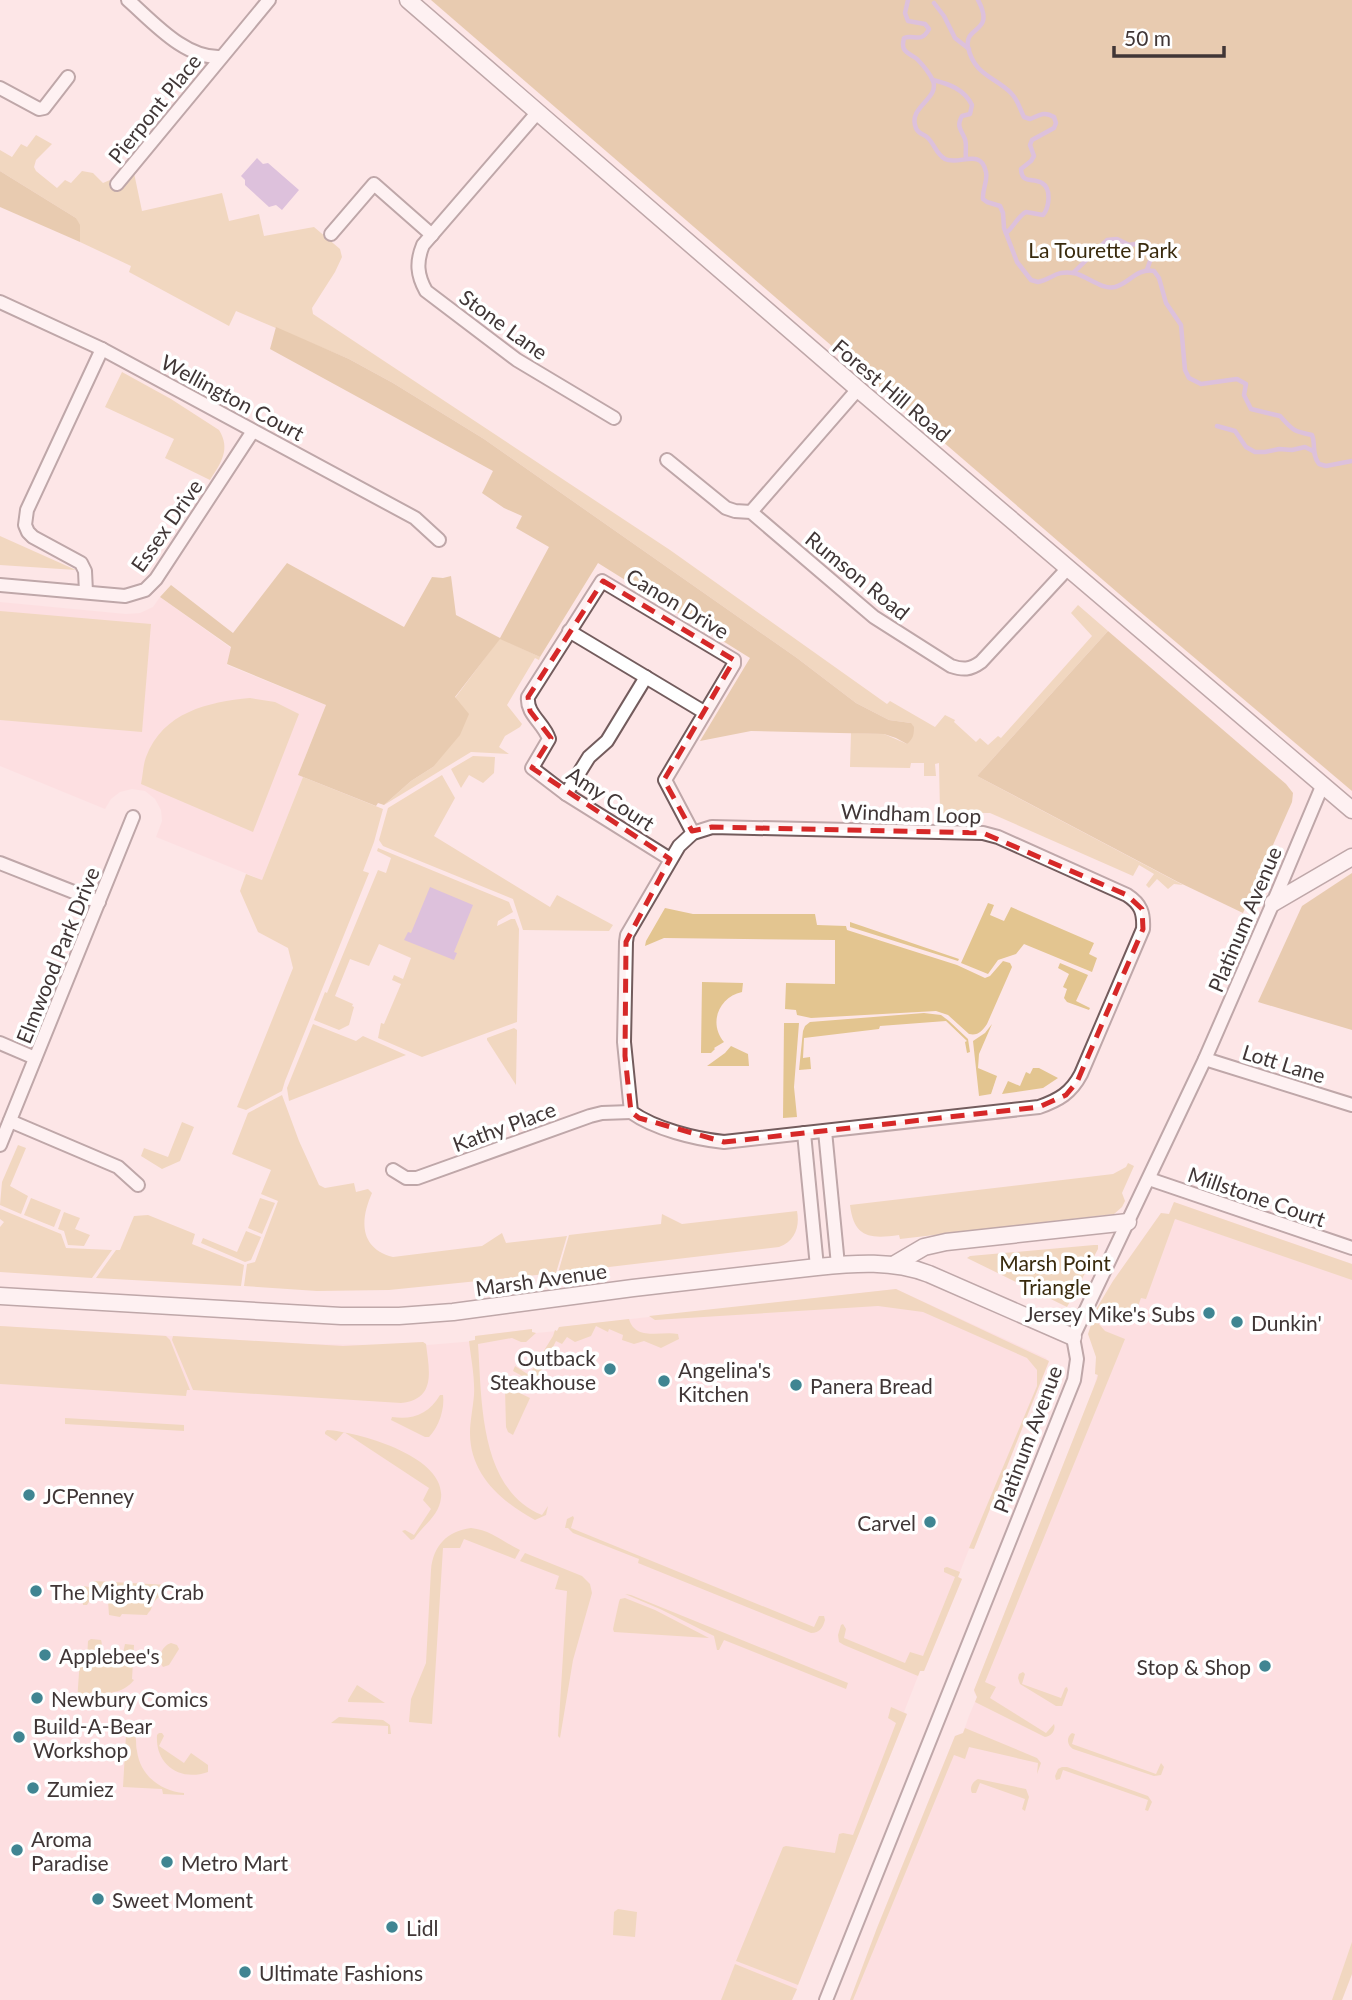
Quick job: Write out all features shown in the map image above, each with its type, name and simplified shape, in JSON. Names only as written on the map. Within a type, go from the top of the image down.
[{"type":"street","name":"Pierpont Place","points":[[128,0],[183,47],[201,56],[221,57]]},
{"type":"street","name":"Pierpont Place","points":[[117,184],[270,0]]},
{"type":"street","name":"Forest Hill Road","points":[[408,0],[858,389],[1352,810]]},
{"type":"street","points":[[0,88],[39,109],[44,108],[68,77]]},
{"type":"street","name":"Stone Lane","points":[[537,113],[424,245],[419,256],[420,280],[426,291],[517,360],[614,418]]},
{"type":"street","points":[[331,233],[374,184],[432,235]]},
{"type":"street","name":"Wellington Court","points":[[0,302],[102,349],[253,430],[415,518],[439,540]]},
{"type":"street","points":[[86,592],[85,571],[81,563],[33,537],[25,526],[25,518],[102,349]]},
{"type":"street","points":[[751,512],[858,389]]},
{"type":"street","name":"Essex Drive","points":[[0,585],[125,596],[139,593],[156,579],[253,430]]},
{"type":"street","name":"Rumson Road","points":[[667,460],[726,508],[751,512],[874,617],[959,669],[967,669],[981,662],[1068,568]]},
{"type":"street","name":"Canon Drive","points":[[532,768],[549,739],[547,732],[528,707],[528,697],[598,584],[605,582],[734,660],[665,780],[692,833]]},
{"type":"street","points":[[569,631],[704,712]]},
{"type":"street","points":[[566,794],[589,757],[607,741],[646,677]]},
{"type":"street","name":"Amy Court","points":[[532,768],[566,794],[670,859]]},
{"type":"street","name":"Platinum Avenue","points":[[825,2000],[1073,1380],[1077,1359],[1073,1337],[1205,1059],[1322,785]]},
{"type":"street","name":"Elmwood Park Drive","points":[[0,1145],[133,817]]},
{"type":"street","name":"Windham Loop","points":[[631,1112],[647,1123],[724,1142],[1039,1107],[1072,1090],[1143,929],[1142,909],[1127,895],[998,837],[983,833],[712,827],[692,833]]},
{"type":"street","points":[[631,1112],[624,1042],[626,942],[631,928],[670,859],[685,838],[692,833]]},
{"type":"street","points":[[1273,903],[1352,858]]},
{"type":"street","points":[[0,863],[99,902]]},
{"type":"street","points":[[0,1043],[36,1058]]},
{"type":"street","name":"Lott Lane","points":[[1205,1059],[1352,1105]]},
{"type":"street","name":"Kathy Place","points":[[393,1170],[406,1178],[417,1178],[590,1116],[631,1112]]},
{"type":"street","points":[[10,1121],[118,1167],[138,1185]]},
{"type":"street","points":[[825,1130],[838,1265]]},
{"type":"street","points":[[804,1133],[817,1267]]},
{"type":"street","name":"Millstone Court","points":[[1149,1179],[1352,1248]]},
{"type":"street","points":[[895,1264],[924,1247],[946,1242],[1128,1222]]},
{"type":"street","name":"Marsh Avenue","points":[[0,1296],[341,1317],[399,1316],[453,1312],[817,1267],[895,1264],[929,1274],[1073,1337]]},
{"type":"highlighted area","points":[[603,581],[734,660],[664,780],[692,831],[712,827],[983,833],[1127,895],[1142,909],[1143,929],[1077,1082],[1066,1095],[1039,1107],[724,1142],[639,1118],[631,1112],[625,1056],[626,942],[670,859],[532,768],[551,738],[530,711],[528,697]]},
{"type":"shaded area","points":[[257,158],[263,164],[268,163],[299,190],[282,210],[276,205],[269,207],[245,185],[241,176]]},
{"type":"shaded area","points":[[160,597],[231,648],[227,665],[326,705],[298,775],[303,777],[262,880],[156,837],[162,821],[161,810],[155,799],[145,791],[132,789],[120,792],[111,799],[105,809],[0,766],[0,602],[126,614],[140,613],[153,607]]},
{"type":"shaded area","points":[[430,887],[473,905],[454,952],[457,953],[454,960],[404,940],[408,932],[411,933]]},
{"type":"shaded area","points":[[1174,1202],[1352,1264],[1352,1974],[1342,2000],[850,2000],[955,1736],[963,1733],[977,1697],[975,1688],[1093,1390],[1100,1364],[1090,1328],[1095,1311],[1161,1213],[1169,1214]]},
{"type":"shaded area","points":[[896,1289],[1046,1358],[1049,1362],[974,1549],[969,1549],[958,1577],[962,1579],[924,1671],[920,1671],[904,1712],[907,1714],[792,2000],[0,2000],[0,1326],[306,1344],[380,1345],[423,1342],[427,1345],[475,1341],[475,1336],[532,1329],[532,1332],[536,1333],[557,1331],[560,1327]]},
{"type":"green space","name":"La Tourette Park","points":[[431,0],[1352,0],[1352,791],[1132,605]]},
{"type":"green space","points":[[36,135],[52,144],[36,160],[34,167],[57,188],[65,180],[71,183],[82,171],[93,173],[103,183],[110,180],[119,190],[134,173],[142,211],[222,193],[229,221],[259,214],[264,236],[314,227],[340,249],[342,257],[312,308],[313,314],[670,550],[887,704],[890,701],[935,727],[945,715],[955,720],[954,722],[976,742],[980,738],[988,745],[998,736],[1001,738],[1092,636],[1071,613],[1078,605],[1108,631],[977,776],[1183,885],[1174,884],[1168,889],[1157,879],[1149,888],[1146,885],[1154,874],[1139,865],[1133,876],[990,813],[940,813],[939,763],[935,764],[936,776],[924,776],[924,763],[911,763],[910,768],[850,767],[851,733],[884,734],[907,744],[911,723],[889,720],[856,703],[797,658],[484,439],[393,383],[349,359],[236,311],[229,326],[129,272],[131,266],[80,242],[76,218],[0,171],[0,150],[12,157],[21,144],[27,147]]},
{"type":"green space","points":[[0,171],[76,218],[80,225],[80,242],[0,207]]},
{"type":"green space","points":[[276,327],[349,359],[484,439],[797,658],[856,703],[889,720],[911,723],[914,727],[912,739],[907,744],[884,734],[751,731],[700,741],[750,658],[598,563],[540,657],[500,639],[455,697],[469,714],[460,735],[433,767],[411,781],[384,805],[378,803],[376,806],[298,775],[326,705],[227,664],[231,647],[160,597],[171,585],[233,633],[287,563],[404,627],[432,577],[451,576],[456,615],[500,638],[549,547],[516,528],[522,516],[482,493],[493,471],[270,349]]},
{"type":"green space","points":[[122,372],[219,430],[224,443],[223,456],[210,480],[165,458],[174,439],[105,407]]},
{"type":"green space","points":[[0,536],[76,570],[0,565]]},
{"type":"green space","points":[[0,611],[151,624],[142,732],[0,720]]},
{"type":"green space","points":[[1108,631],[1286,784],[1293,793],[1292,802],[1243,913],[1178,882],[977,776]]},
{"type":"green space","points":[[500,638],[540,657],[539,660],[535,658],[507,705],[522,724],[505,736],[499,747],[509,754],[471,752],[384,805],[411,781],[433,767],[455,698]]},
{"type":"green space","points":[[250,698],[275,702],[299,714],[253,832],[141,784],[145,760],[154,742],[175,720],[203,707]]},
{"type":"green space","points":[[473,756],[495,757],[494,773],[483,783],[469,775],[461,788],[451,769]]},
{"type":"green space","points":[[442,775],[455,798],[434,836],[550,907],[557,895],[613,925],[609,931],[523,930],[513,899],[383,846],[379,840],[388,808]]},
{"type":"green space","points":[[303,777],[383,809],[363,871],[369,873],[282,1091],[246,1110],[237,1107],[293,968],[288,948],[258,932],[240,891],[246,874],[262,880]]},
{"type":"green space","points":[[378,848],[509,902],[513,912],[498,921],[497,926],[515,919],[519,929],[517,1022],[422,1057],[378,1038],[381,1023],[384,1024],[401,984],[392,980],[394,975],[403,979],[411,958],[379,944],[369,966],[350,959],[335,996],[353,1004],[349,1025],[339,1030],[314,1020],[378,870],[386,873],[391,858],[377,851]]},
{"type":"green space","points":[[1352,873],[1352,1030],[1258,1002],[1302,906]]},
{"type":"green space","points":[[988,903],[994,905],[990,915],[1004,921],[1011,907],[1094,943],[1089,954],[1097,958],[1092,972],[1024,944],[1016,954],[998,960],[988,974],[961,963]]},
{"type":"green space","points":[[665,908],[693,914],[815,914],[817,925],[846,926],[847,930],[957,965],[985,978],[1003,961],[1010,963],[1012,967],[987,1024],[975,1034],[969,1034],[948,1015],[936,1011],[811,1018],[797,1015],[796,1010],[785,1009],[786,983],[835,984],[835,940],[664,938],[645,946]]},
{"type":"green space","points":[[850,922],[959,959],[958,961],[850,927]]},
{"type":"green space","points":[[1060,963],[1088,975],[1076,1001],[1090,1008],[1089,1010],[1067,1002],[1064,998],[1067,989],[1063,987],[1069,974],[1058,968]]},
{"type":"green space","points":[[702,982],[743,983],[742,992],[727,999],[718,1012],[717,1027],[724,1042],[711,1053],[701,1053]]},
{"type":"green space","points":[[924,1013],[941,1015],[949,1021],[968,1039],[970,1052],[967,1053],[967,1041],[946,1021],[880,1026],[879,1029],[804,1038],[803,1058],[810,1057],[811,1069],[799,1070],[803,1031],[810,1022]]},
{"type":"green space","points":[[784,1023],[799,1023],[794,1087],[797,1117],[783,1118]]},
{"type":"green space","points":[[313,1024],[356,1041],[363,1036],[406,1055],[289,1101],[287,1088]]},
{"type":"green space","points":[[992,1024],[979,1054],[978,1068],[997,1076],[991,1094],[979,1096],[973,1041]]},
{"type":"green space","points":[[514,1028],[517,1030],[516,1085],[487,1040]]},
{"type":"green space","points":[[731,1046],[748,1054],[749,1066],[707,1066],[725,1053]]},
{"type":"green space","points":[[1033,1068],[1039,1068],[1058,1078],[1043,1088],[1002,1094],[1008,1081],[1020,1086],[1026,1072],[1030,1074]]},
{"type":"green space","points":[[282,1095],[319,1185],[325,1188],[354,1183],[356,1192],[368,1189],[372,1193],[365,1213],[365,1232],[368,1240],[382,1253],[393,1257],[482,1246],[502,1233],[506,1243],[567,1236],[556,1273],[389,1290],[317,1291],[244,1286],[247,1264],[255,1262],[278,1201],[261,1194],[271,1170],[232,1154],[248,1113]]},
{"type":"green space","points":[[182,1122],[194,1127],[180,1161],[162,1169],[141,1156],[144,1148],[168,1157]]},
{"type":"green space","points":[[18,1145],[26,1148],[10,1186],[28,1196],[21,1214],[0,1205],[2,1182]]},
{"type":"green space","points":[[1128,1163],[1134,1166],[1122,1193],[1125,1201],[1114,1214],[900,1239],[899,1235],[880,1237],[865,1234],[855,1224],[850,1205],[1113,1174]]},
{"type":"green space","points":[[31,1198],[61,1210],[54,1227],[24,1215]]},
{"type":"green space","points":[[260,1198],[275,1203],[262,1234],[248,1228]]},
{"type":"green space","points":[[1174,1202],[1352,1264],[1352,1280],[1175,1219],[1146,1299],[1141,1298],[1133,1320],[1120,1321],[1095,1311],[1161,1213],[1169,1214]]},
{"type":"green space","points":[[0,1209],[61,1234],[66,1248],[112,1250],[92,1278],[0,1272],[0,1227],[4,1222],[0,1219]]},
{"type":"green space","points":[[797,1211],[798,1223],[793,1237],[779,1247],[558,1273],[569,1235],[661,1224],[662,1214],[682,1224]]},
{"type":"green space","points":[[64,1212],[80,1218],[75,1229],[90,1235],[84,1246],[68,1245],[64,1231],[58,1229]]},
{"type":"green space","points":[[148,1215],[195,1234],[192,1244],[244,1265],[241,1286],[96,1278],[116,1250],[120,1250],[134,1216]]},
{"type":"green space","points":[[246,1231],[261,1237],[251,1260],[245,1262],[201,1243],[203,1238],[237,1252]]},
{"type":"green space","name":"Marsh Point Triangle","points":[[1098,1245],[1067,1307],[967,1258],[970,1256]]},
{"type":"green space","points":[[896,1289],[1049,1361],[974,1549],[969,1548],[1037,1386],[1037,1370],[1027,1358],[923,1312],[878,1306],[655,1320],[649,1316]]},
{"type":"green space","points":[[629,1319],[632,1326],[643,1333],[678,1334],[679,1339],[661,1348],[644,1341],[634,1344],[622,1340],[623,1335],[596,1326],[591,1336],[575,1342],[567,1337],[562,1344],[556,1341],[535,1383],[513,1371],[515,1366],[529,1375],[559,1327]]},
{"type":"green space","points":[[1094,1323],[1125,1339],[985,1682],[996,1687],[990,1698],[1046,1733],[1054,1724],[1053,1732],[1045,1737],[975,1702],[977,1697],[974,1690],[1097,1379],[1096,1357],[1088,1334]]},
{"type":"green space","points":[[0,1326],[166,1336],[190,1390],[187,1390],[186,1396],[0,1384]]},
{"type":"green space","points":[[532,1329],[532,1332],[536,1333],[526,1342],[512,1338],[478,1344],[483,1416],[495,1464],[506,1485],[521,1503],[542,1515],[548,1506],[546,1515],[535,1520],[511,1505],[490,1486],[476,1462],[470,1433],[474,1388],[469,1341],[475,1340],[475,1336]]},
{"type":"green space","points":[[173,1336],[343,1346],[423,1342],[426,1344],[428,1382],[421,1396],[401,1403],[193,1390],[172,1340]]},
{"type":"green space","points":[[507,1387],[530,1398],[513,1435],[506,1427]]},
{"type":"green space","points":[[443,1395],[442,1411],[436,1428],[429,1437],[391,1420],[392,1417],[407,1418],[426,1411]]},
{"type":"green space","points":[[65,1418],[184,1425],[184,1431],[65,1424]]},
{"type":"green space","points":[[327,1430],[344,1432],[336,1441],[325,1434]]},
{"type":"green space","points":[[345,1433],[398,1449],[430,1470],[439,1483],[440,1504],[414,1539],[411,1540],[402,1531],[414,1535],[431,1509],[423,1500],[429,1488]]},
{"type":"green space","points":[[573,1516],[571,1528],[814,1627],[819,1616],[824,1616],[823,1625],[819,1631],[811,1633],[638,1563],[639,1559],[565,1528],[567,1519]]},
{"type":"green space","points":[[471,1528],[491,1534],[520,1550],[515,1559],[464,1539],[460,1548],[443,1548],[432,1724],[409,1722],[411,1699],[426,1663],[432,1561],[438,1547],[448,1536]]},
{"type":"green space","points":[[525,1553],[582,1576],[590,1584],[592,1593],[573,1660],[560,1738],[567,1591],[555,1589],[559,1576],[520,1561]]},
{"type":"green space","points":[[947,1567],[960,1572],[958,1577],[962,1579],[924,1671],[920,1671],[918,1676],[839,1642],[838,1635],[843,1624],[846,1629],[844,1638],[905,1663],[910,1652],[923,1656],[955,1577],[944,1572]]},
{"type":"green space","points":[[94,1581],[169,1586],[152,1604],[147,1615],[122,1614],[120,1617],[109,1615],[108,1601],[101,1595],[92,1597],[87,1605],[83,1605],[84,1586],[94,1593],[96,1590],[91,1585]]},
{"type":"green space","points":[[625,1594],[848,1683],[846,1689],[724,1640],[717,1650],[714,1636]]},
{"type":"green space","points":[[625,1598],[709,1638],[614,1632],[619,1602]]},
{"type":"green space","points":[[101,1640],[104,1657],[113,1663],[122,1657],[125,1644],[134,1645],[134,1680],[121,1690],[92,1695],[77,1702],[80,1658],[87,1659],[88,1641]]},
{"type":"green space","points":[[171,1643],[179,1649],[169,1665],[163,1667],[161,1653]]},
{"type":"green space","points":[[1019,1674],[1025,1674],[1022,1684],[1061,1698],[1067,1687],[1062,1706],[1056,1706],[1020,1684]]},
{"type":"green space","points":[[357,1685],[385,1703],[348,1702]]},
{"type":"green space","points":[[891,1707],[907,1714],[798,1985],[736,1961],[783,1847],[835,1853],[839,1834],[853,1835],[896,1723],[888,1718]]},
{"type":"green space","points":[[339,1717],[383,1720],[390,1725],[391,1734],[388,1734],[388,1726],[331,1723]]},
{"type":"green space","points":[[965,1728],[1037,1758],[1041,1763],[1037,1774],[1038,1763],[969,1747],[965,1759],[954,1755],[853,2000],[850,2000],[955,1736],[963,1733]]},
{"type":"green space","points":[[132,1730],[136,1737],[139,1760],[147,1774],[159,1785],[184,1795],[163,1794],[162,1789],[123,1787],[126,1735]]},
{"type":"green space","points":[[159,1733],[164,1736],[159,1746],[184,1763],[191,1753],[208,1765],[208,1772],[188,1775],[171,1768],[160,1755],[157,1746]]},
{"type":"green space","points":[[1072,1733],[1075,1734],[1072,1744],[1156,1774],[1161,1763],[1164,1767],[1161,1775],[1154,1776],[1073,1749],[1068,1741]]},
{"type":"green space","points":[[1062,1767],[1148,1796],[1152,1802],[1148,1811],[1145,1810],[1148,1800],[1063,1770],[1060,1779],[1056,1780],[1058,1769]]},
{"type":"green space","points":[[978,1779],[1026,1789],[1029,1797],[1025,1811],[1022,1809],[1025,1799],[980,1783],[976,1793],[972,1793],[972,1785]]},
{"type":"green space","points":[[618,1909],[637,1912],[635,1937],[613,1935],[614,1912]]},
{"type":"green space","points":[[1352,1942],[1352,1974],[1342,2000],[1332,2000]]},
{"type":"green space","points":[[735,1964],[797,1989],[792,2000],[721,2000]]},
{"type":"waterway","points":[[908,0],[905,13],[908,21],[925,24],[929,29],[923,36],[904,38],[903,48],[926,69],[934,87],[916,114],[916,128],[945,159],[975,159],[983,165],[986,172],[983,199],[1000,206],[1004,228],[1017,262],[1031,280],[1043,281],[1068,272],[1100,285],[1115,287],[1142,272],[1154,271],[1159,278],[1166,303],[1181,325],[1185,370],[1189,378],[1201,384],[1237,379],[1246,384],[1244,395],[1251,409],[1280,416],[1293,429],[1312,435],[1319,464],[1326,466],[1352,461]]},
{"type":"waterway","points":[[978,0],[983,11],[982,24],[968,40],[975,64],[1011,93],[1024,117],[1030,119],[1047,114],[1054,117],[1056,123],[1054,128],[1032,140],[1030,145],[1034,156],[1021,169],[1023,177],[1039,181],[1045,186],[1048,199],[1045,212],[1043,215],[1026,212],[1006,233]]},
{"type":"waterway","points":[[934,3],[955,38],[969,49]]},
{"type":"waterway","points":[[933,80],[960,91],[972,105],[970,114],[962,116],[959,123],[966,141],[966,158]]},
{"type":"waterway","points":[[1073,273],[1107,240],[1117,239],[1129,245],[1147,242],[1150,245],[1152,252],[1147,270]]},
{"type":"waterway","points":[[1217,426],[1235,431],[1246,447],[1255,452],[1305,447],[1313,451]]},
{"type":"place","name":"Jersey Mike's Subs","points":[[1209,1313]]},
{"type":"place","name":"Dunkin'","points":[[1237,1322]]},
{"type":"place","name":"Outback Steakhouse","points":[[610,1369]]},
{"type":"place","name":"Angelina's Kitchen","points":[[664,1381]]},
{"type":"place","name":"Panera Bread","points":[[796,1385]]},
{"type":"place","name":"JCPenney","points":[[29,1495]]},
{"type":"place","name":"Carvel","points":[[930,1522]]},
{"type":"place","name":"The Mighty Crab","points":[[36,1591]]},
{"type":"place","name":"Applebee's","points":[[45,1655]]},
{"type":"place","name":"Stop & Shop","points":[[1265,1666]]},
{"type":"place","name":"Newbury Comics","points":[[37,1698]]},
{"type":"place","name":"Build-A-Bear Workshop","points":[[19,1737]]},
{"type":"place","name":"Zumiez","points":[[33,1788]]},
{"type":"place","name":"Aroma Paradise","points":[[17,1850]]},
{"type":"place","name":"Metro Mart","points":[[167,1862]]},
{"type":"place","name":"Sweet Moment","points":[[98,1899]]},
{"type":"place","name":"Lidl","points":[[392,1927]]},
{"type":"place","name":"Ultimate Fashions","points":[[245,1972]]}]
